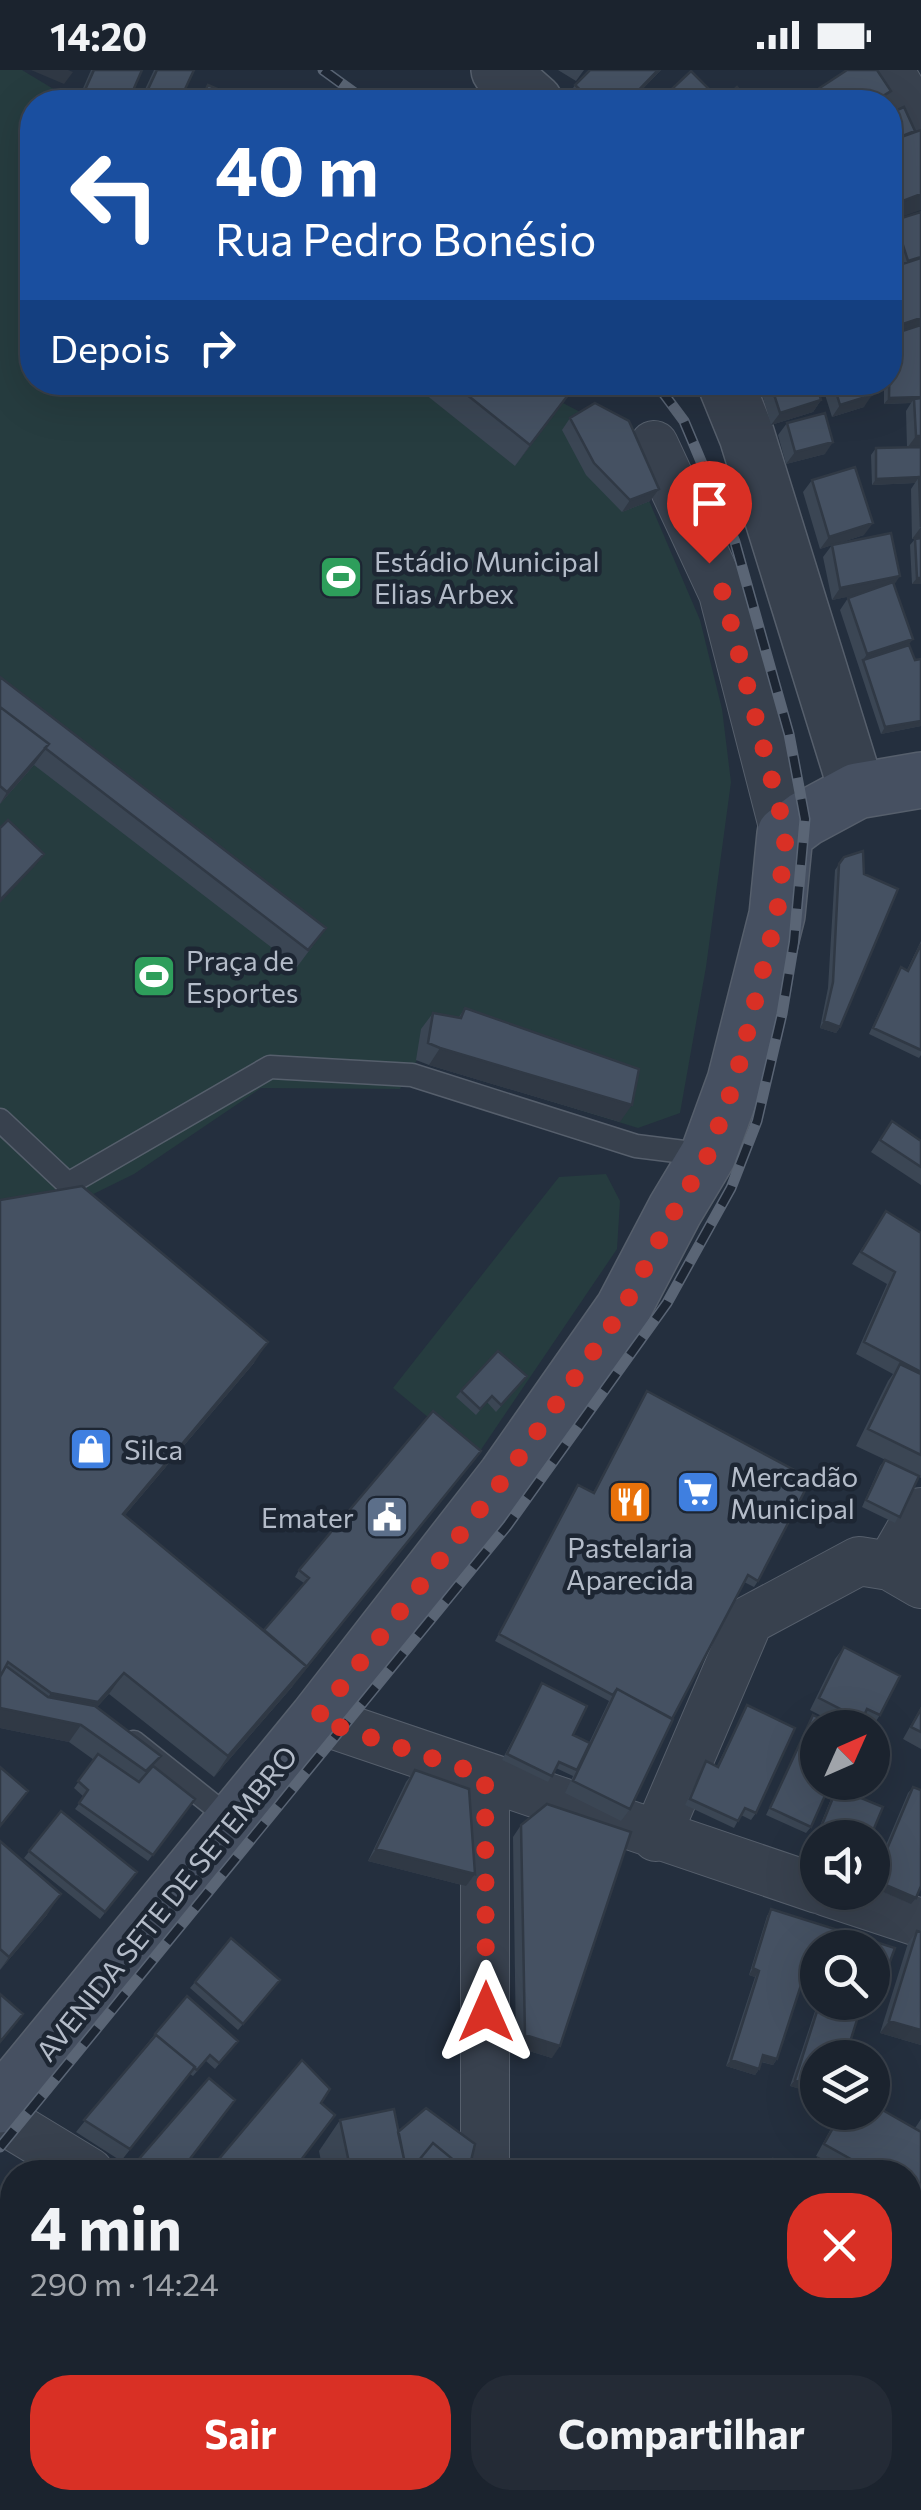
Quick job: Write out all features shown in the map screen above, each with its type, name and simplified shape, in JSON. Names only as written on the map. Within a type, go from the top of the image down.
[{"type":"main road","points":[[786,834],[805,819],[857,792],[921,780]]},
{"type":"main road","name":"AVENIDA SETE DE SETEMBRO","points":[[0,2106],[316,1719],[506,1476],[613,1324],[708,1155],[735,1081],[777,914],[786,834]]},
{"type":"street","points":[[500,70],[522,90]]},
{"type":"street","points":[[902,92],[921,124]]},
{"type":"street","points":[[730,395],[747,436],[857,792]]},
{"type":"street","points":[[654,444],[723,593],[786,834]]},
{"type":"street","points":[[656,1836],[750,1620],[859,1561],[906,1575],[921,1512]]},
{"type":"street","points":[[316,1719],[800,1883]]},
{"type":"street","points":[[485,1776],[485,2160]]},
{"type":"street","points":[[882,1910],[921,1923]]},
{"type":"street","points":[[0,2118],[69,2160]]},
{"type":"lane","points":[[0,1120],[68,1184],[270,1067],[412,1075],[636,1146],[708,1155]]},
{"type":"lane","points":[[110,1723],[233,1821]]},
{"type":"green space","name":"Estádio Municipal Elias Arbex","points":[[0,70],[22,70],[55,90],[20,90],[20,395],[553,395],[620,433],[700,620],[722,709],[731,782],[706,967],[680,1113],[638,1128],[417,1060],[400,1089],[261,1088],[134,1174],[67,1207],[0,1219]]},
{"type":"green space","points":[[606,1174],[620,1201],[617,1249],[476,1457],[393,1388],[559,1177]]},
{"type":"building","points":[[94,70],[142,70],[133,90],[85,90]]},
{"type":"building","points":[[157,70],[194,70],[185,90],[148,90]]},
{"type":"building","points":[[590,70],[658,70],[639,90],[580,90],[575,85]]},
{"type":"building","points":[[847,70],[877,70],[890,90],[817,90]]},
{"type":"building","points":[[691,71],[710,90],[671,90]]},
{"type":"building","points":[[902,108],[915,131],[902,136]]},
{"type":"building","points":[[921,130],[921,194],[902,201],[902,137]]},
{"type":"building","points":[[921,212],[921,257],[908,261],[902,242],[902,218]]},
{"type":"building","points":[[921,258],[921,318],[902,324],[902,264]]},
{"type":"building","points":[[921,325],[921,397],[889,398],[902,395],[902,331]]},
{"type":"building","points":[[467,395],[568,395],[530,445]]},
{"type":"building","points":[[774,395],[820,395],[821,400],[780,413]]},
{"type":"building","points":[[837,395],[872,395],[840,405]]},
{"type":"building","points":[[921,398],[921,436],[916,436],[914,399]]},
{"type":"building","points":[[595,403],[629,421],[659,489],[630,500],[594,463],[570,418]]},
{"type":"building","points":[[825,413],[833,442],[795,452],[787,423]]},
{"type":"building","points":[[921,447],[921,477],[876,479],[876,448]]},
{"type":"building","points":[[855,467],[873,523],[829,537],[812,480]]},
{"type":"building","points":[[891,533],[900,576],[840,588],[832,545]]},
{"type":"building","points":[[921,538],[921,578],[917,578],[915,539]]},
{"type":"building","points":[[893,582],[913,639],[867,654],[848,598]]},
{"type":"building","points":[[909,645],[915,660],[921,659],[921,721],[885,727],[863,660]]},
{"type":"building","points":[[0,677],[326,928],[308,950],[45,748],[49,744],[0,707]]},
{"type":"building","points":[[0,707],[49,744],[7,792],[0,786]]},
{"type":"building","points":[[8,820],[44,854],[0,900],[0,828]]},
{"type":"building","points":[[863,851],[864,874],[898,889],[840,1027],[824,1021],[833,982],[839,864],[844,857]]},
{"type":"building","points":[[921,944],[921,1050],[873,1028],[901,967],[908,971]]},
{"type":"building","points":[[465,1008],[639,1069],[632,1105],[428,1043],[433,1013],[461,1018]]},
{"type":"building","points":[[892,1121],[921,1141],[921,1167],[880,1140]]},
{"type":"building","name":"Silca","points":[[82,1186],[268,1342],[123,1514],[306,1666],[228,1756],[124,1673],[98,1702],[51,1693],[8,1662],[0,1677],[0,1200]]},
{"type":"building","points":[[886,1211],[921,1233],[921,1372],[864,1342],[895,1272],[861,1252]]},
{"type":"building","points":[[498,1351],[527,1376],[501,1405],[492,1396],[480,1409],[461,1391]]},
{"type":"building","points":[[900,1364],[921,1374],[921,1455],[868,1429]]},
{"type":"building","points":[[647,1391],[811,1479],[758,1581],[748,1575],[672,1719],[617,1689],[613,1695],[499,1634],[578,1485],[594,1493]]},
{"type":"building","name":"Emater","points":[[433,1411],[481,1451],[296,1680],[306,1666],[264,1630],[309,1578],[299,1570]]},
{"type":"building","points":[[885,1460],[919,1476],[900,1517],[866,1500]]},
{"type":"building","points":[[844,1647],[900,1676],[883,1710],[842,1710],[819,1698]]},
{"type":"building","points":[[6,1666],[48,1697],[95,1706],[161,1756],[146,1771],[81,1725],[0,1708],[0,1677]]},
{"type":"building","points":[[542,1683],[587,1706],[573,1735],[590,1743],[577,1770],[559,1762],[552,1776],[507,1754]]},
{"type":"building","points":[[617,1689],[673,1719],[630,1809],[573,1781]]},
{"type":"building","points":[[747,1705],[795,1728],[756,1813],[745,1808],[738,1821],[690,1799],[706,1761],[718,1767]]},
{"type":"building","points":[[921,1709],[921,1732],[911,1727]]},
{"type":"building","points":[[800,1743],[800,1800],[823,1800],[814,1820],[800,1822],[770,1808]]},
{"type":"building","points":[[98,1754],[139,1782],[153,1766],[195,1799],[153,1855],[79,1803],[88,1790],[78,1781]]},
{"type":"building","points":[[0,1767],[28,1791],[0,1826]]},
{"type":"building","points":[[415,1770],[469,1789],[475,1874],[376,1849]]},
{"type":"building","points":[[913,1787],[921,1790],[921,1886],[916,1898],[890,1887],[890,1842]]},
{"type":"building","points":[[832,1800],[866,1800],[883,1807],[878,1820],[824,1820]]},
{"type":"building","points":[[547,1804],[631,1832],[560,2046],[525,2035],[521,1825]]},
{"type":"building","points":[[61,1811],[137,1872],[105,1912],[29,1851]]},
{"type":"building","points":[[0,1841],[61,1894],[9,1957],[0,1949]]},
{"type":"building","points":[[771,1909],[838,1930],[800,1930],[800,1988],[777,2059],[763,2055],[759,2069],[731,2060],[759,1971],[753,1968]]},
{"type":"building","points":[[917,1931],[921,1932],[921,2030],[889,2021]]},
{"type":"building","points":[[231,1938],[280,1980],[243,2024],[195,1982]]},
{"type":"building","points":[[0,1994],[23,2014],[0,2042]]},
{"type":"building","points":[[187,1996],[238,2041],[219,2063],[210,2055],[197,2070],[155,2034]]},
{"type":"building","points":[[814,2020],[857,2020],[851,2040],[808,2040]]},
{"type":"building","points":[[156,2035],[195,2067],[130,2149],[84,2120]]},
{"type":"building","points":[[302,2060],[330,2089],[321,2103],[335,2115],[301,2160],[218,2160]]},
{"type":"building","points":[[209,2078],[235,2100],[189,2160],[139,2159]]},
{"type":"building","points":[[426,2108],[475,2144],[471,2160],[454,2160],[433,2143],[419,2160],[406,2160],[398,2132]]},
{"type":"building","points":[[394,2109],[406,2160],[348,2160],[340,2120]]},
{"type":"building","points":[[890,2114],[921,2132],[921,2160],[853,2160],[824,2144],[832,2130],[890,2130]]},
{"type":"building","points":[[433,2143],[454,2160],[419,2160]]},
{"type":"railway","points":[[323,70],[350,90]]},
{"type":"railway","points":[[0,2147],[507,1526],[667,1303],[731,1188],[757,1121],[794,942],[805,819],[789,734],[735,542],[684,421],[665,395]]},
{"type":"place","name":"Estádio Municipal Elias Arbex","points":[[341,577]]},
{"type":"place","name":"Praça de Esportes","points":[[154,976]]},
{"type":"place","name":"Silca","points":[[91,1449]]},
{"type":"place","name":"Mercadão Municipal","points":[[698,1492]]},
{"type":"place","name":"Pastelaria Aparecida","points":[[630,1502]]},
{"type":"place","name":"Emater","points":[[387,1517]]},
{"type":"route","points":[[486,2012],[485,1776],[316,1719],[506,1476],[623,1309],[708,1155],[735,1081],[777,914],[786,834],[723,593],[709,563]]}]
